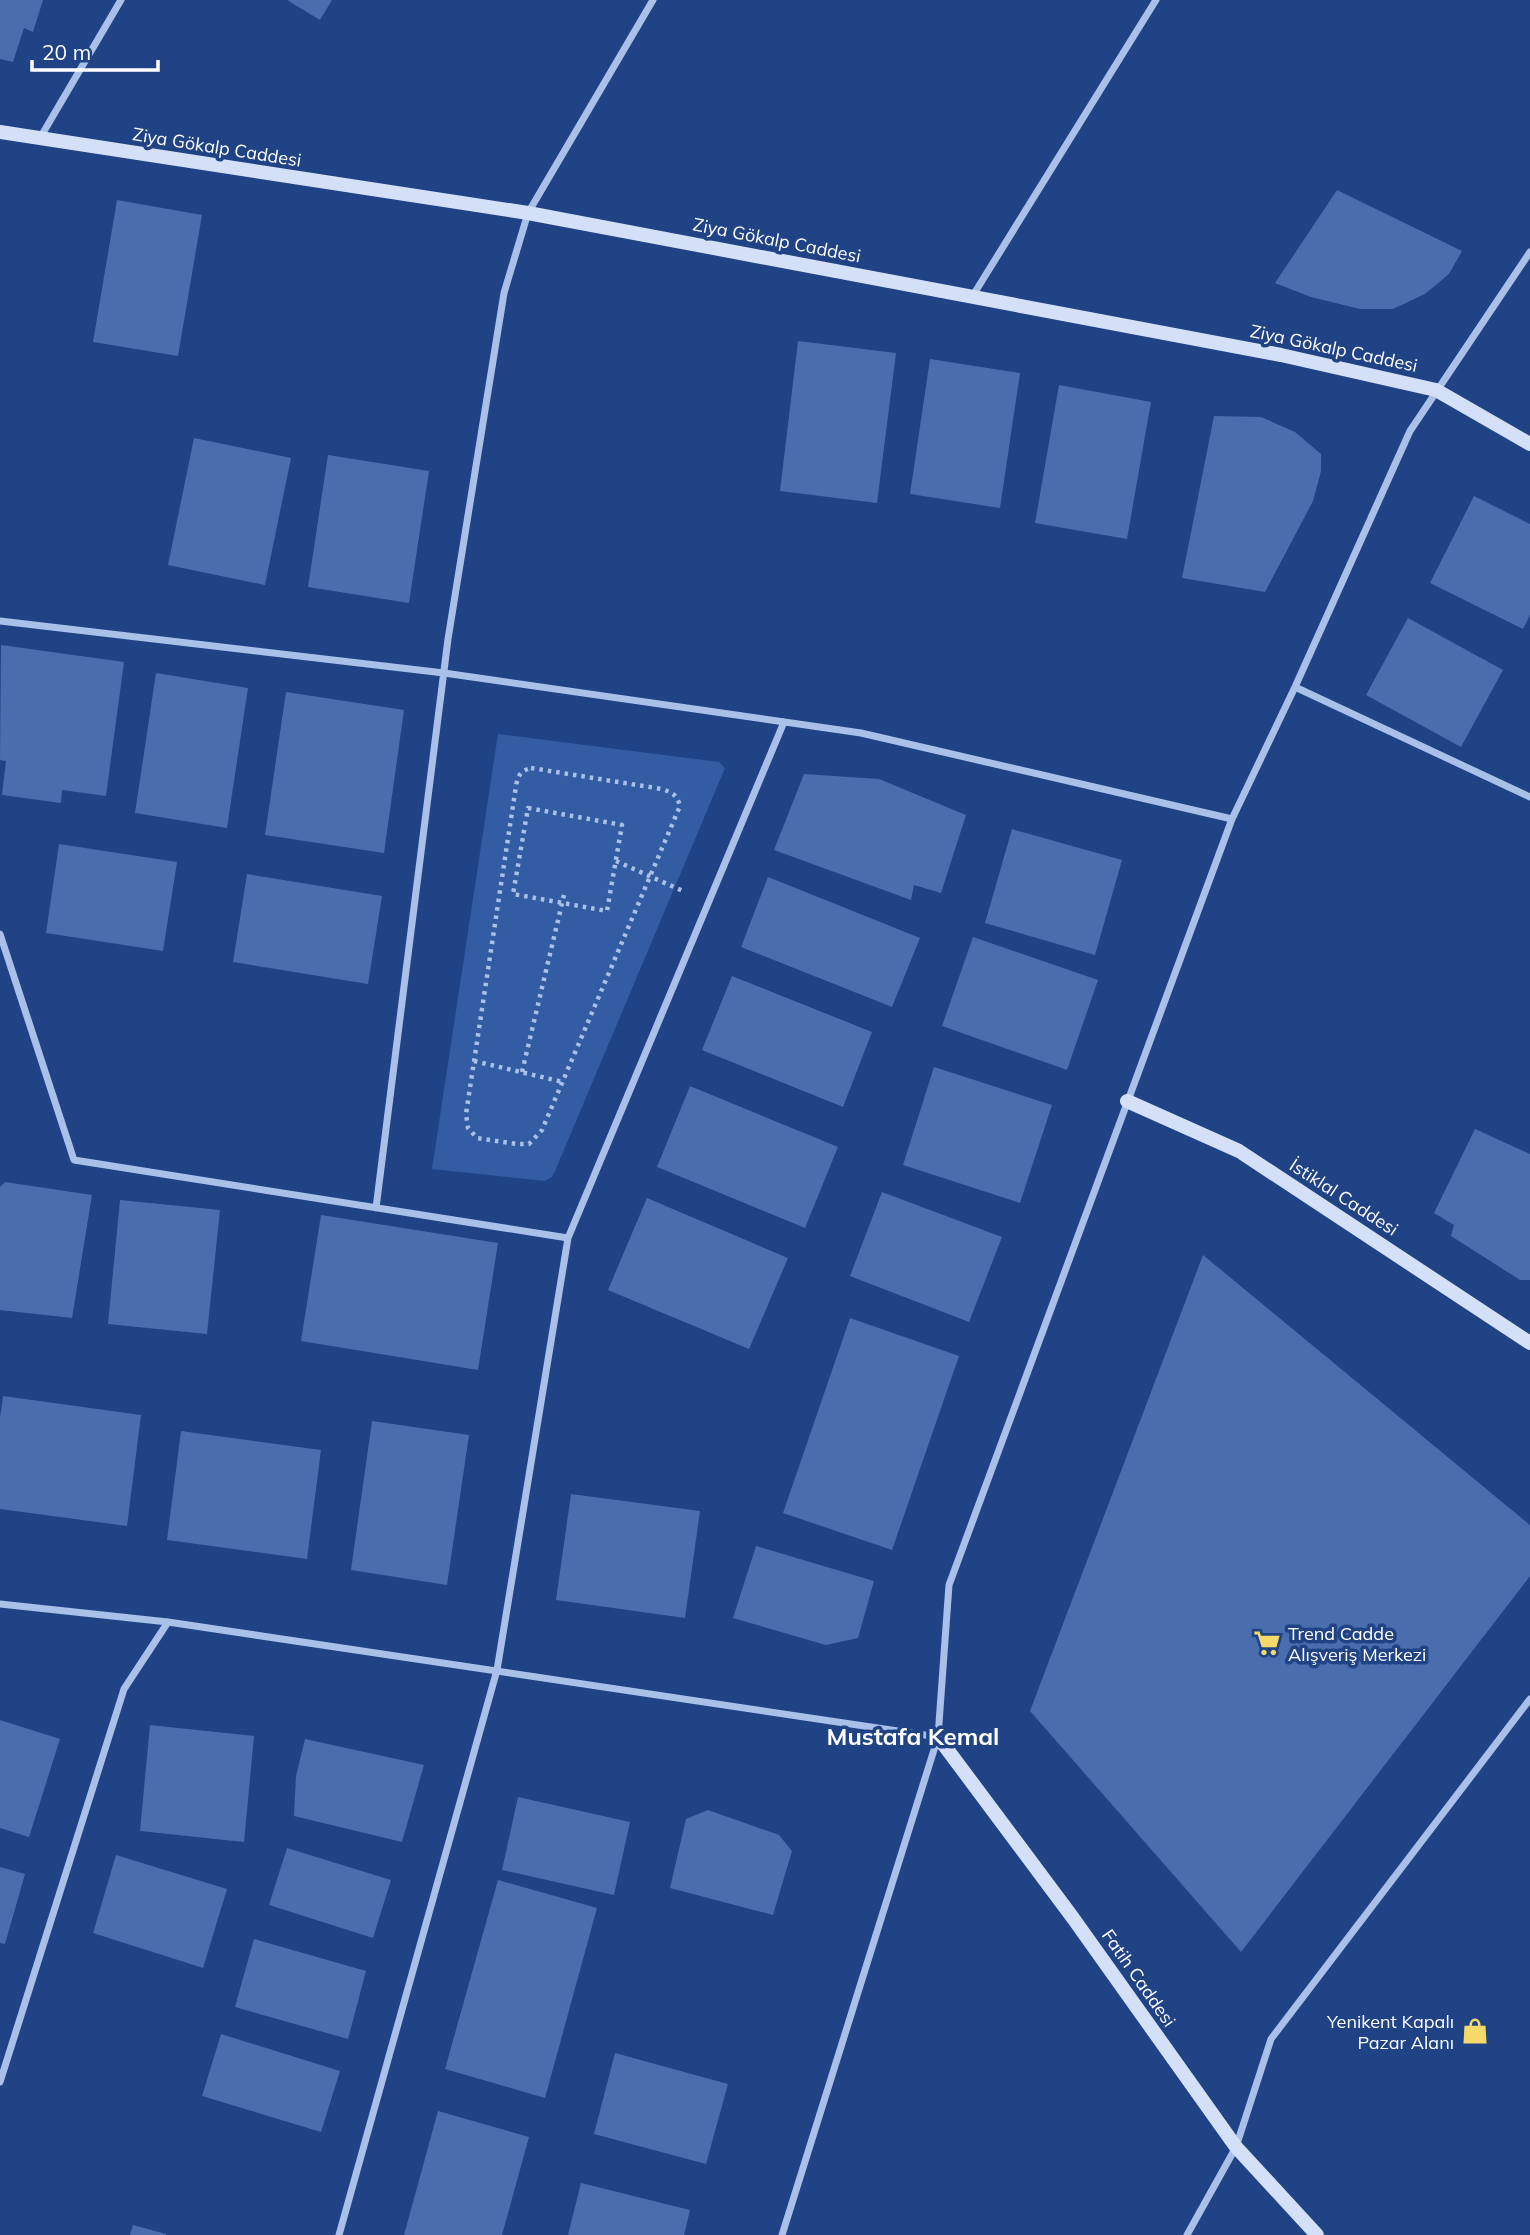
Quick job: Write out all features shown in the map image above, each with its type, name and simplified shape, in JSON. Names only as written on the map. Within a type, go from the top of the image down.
[{"type":"street","points":[[39,139],[121,0]]},
{"type":"street","points":[[376,1208],[444,673],[504,292],[528,213],[653,0]]},
{"type":"street","points":[[972,297],[1156,0]]},
{"type":"street","name":"Ziya Gökalp Caddesi","points":[[0,132],[528,213],[1281,355],[1436,390],[1530,444]]},
{"type":"street","points":[[782,2235],[938,1737],[949,1585],[1231,819],[1295,687],[1410,431],[1530,252]]},
{"type":"street","points":[[0,621],[444,673],[861,733],[1231,819]]},
{"type":"street","points":[[1295,687],[1530,797]]},
{"type":"street","points":[[340,2235],[497,1670],[568,1238],[785,722]]},
{"type":"street","points":[[0,934],[74,1160],[568,1238]]},
{"type":"street","name":"İstiklal Caddesi","points":[[1127,1101],[1238,1151],[1530,1343]]},
{"type":"street","points":[[0,1604],[168,1622],[938,1737]]},
{"type":"street","points":[[0,2082],[124,1689],[168,1622]]},
{"type":"street","points":[[1187,2235],[1236,2147],[1271,2039],[1530,1699]]},
{"type":"street","name":"Fatih Caddesi","points":[[938,1737],[1073,1918],[1236,2147],[1317,2235]]},
{"type":"path","points":[[531,768],[673,793],[680,806],[542,1129],[529,1143],[517,1144],[477,1138],[468,1128],[466,1114],[474,1061],[518,776],[531,768]]},
{"type":"path","points":[[528,808],[622,825],[616,861],[607,911],[513,894],[528,808]]},
{"type":"path","points":[[616,861],[709,903]]},
{"type":"path","points":[[522,1072],[564,895]]},
{"type":"path","points":[[474,1061],[563,1082]]},
{"type":"shaded area","points":[[498,734],[719,762],[725,768],[555,1171],[552,1177],[545,1181],[432,1169]]},
{"type":"building","points":[[0,0],[43,0],[33,32],[24,28],[13,62],[0,59]]},
{"type":"building","points":[[287,0],[332,0],[320,20]]},
{"type":"building","points":[[1337,190],[1462,251],[1449,274],[1425,294],[1393,309],[1360,309],[1311,297],[1275,283]]},
{"type":"building","points":[[117,200],[202,215],[178,356],[93,342]]},
{"type":"building","points":[[798,341],[896,353],[877,503],[780,491]]},
{"type":"building","points":[[930,359],[1020,373],[1000,508],[910,494]]},
{"type":"building","points":[[1059,385],[1151,402],[1127,539],[1035,523]]},
{"type":"building","points":[[1214,416],[1261,417],[1295,432],[1321,454],[1321,471],[1313,501],[1265,592],[1182,578]]},
{"type":"building","points":[[194,438],[291,458],[265,585],[168,565]]},
{"type":"building","points":[[328,455],[429,471],[409,603],[308,587]]},
{"type":"building","points":[[1474,496],[1530,524],[1530,615],[1523,629],[1430,583]]},
{"type":"building","points":[[1408,618],[1503,670],[1461,747],[1366,695]]},
{"type":"building","points":[[1,645],[124,662],[106,796],[62,790],[61,803],[2,795],[6,761],[0,760]]},
{"type":"building","points":[[156,673],[248,688],[227,828],[135,813]]},
{"type":"building","points":[[286,692],[404,710],[384,853],[265,835]]},
{"type":"building","points":[[804,774],[879,779],[966,815],[941,893],[914,885],[911,900],[774,850]]},
{"type":"building","points":[[1012,829],[1122,860],[1095,955],[985,923]]},
{"type":"building","points":[[59,844],[177,862],[163,951],[46,933]]},
{"type":"building","points":[[247,874],[382,896],[368,984],[233,962]]},
{"type":"building","points":[[768,877],[920,938],[892,1007],[741,947]]},
{"type":"building","points":[[973,937],[1098,980],[1067,1070],[942,1026]]},
{"type":"building","points":[[732,976],[872,1032],[843,1107],[702,1050]]},
{"type":"building","points":[[934,1067],[1052,1105],[1020,1203],[903,1165]]},
{"type":"building","points":[[690,1086],[838,1147],[805,1228],[657,1167]]},
{"type":"building","points":[[1475,1129],[1530,1154],[1530,1280],[1520,1280],[1451,1236],[1454,1225],[1434,1213]]},
{"type":"building","points":[[5,1182],[92,1195],[72,1318],[0,1310],[0,1187]]},
{"type":"building","points":[[882,1192],[1002,1237],[969,1322],[850,1276]]},
{"type":"building","points":[[647,1198],[788,1258],[749,1349],[608,1290]]},
{"type":"building","points":[[120,1200],[220,1210],[207,1334],[108,1324]]},
{"type":"building","points":[[321,1215],[498,1243],[478,1370],[301,1341]]},
{"type":"building","name":"Trend Cadde Alışveriş Merkezi","points":[[1203,1255],[1530,1525],[1530,1576],[1241,1952],[1030,1711]]},
{"type":"building","points":[[850,1318],[959,1356],[892,1550],[783,1513]]},
{"type":"building","points":[[3,1396],[141,1415],[127,1526],[0,1509],[0,1418]]},
{"type":"building","points":[[372,1421],[469,1435],[447,1585],[351,1570]]},
{"type":"building","points":[[181,1431],[321,1450],[307,1559],[167,1540]]},
{"type":"building","points":[[571,1494],[700,1511],[685,1618],[556,1600]]},
{"type":"building","points":[[756,1546],[874,1581],[858,1638],[826,1645],[733,1618]]},
{"type":"building","points":[[0,1720],[60,1739],[29,1837],[0,1828]]},
{"type":"building","points":[[150,1725],[254,1736],[244,1842],[140,1831]]},
{"type":"building","points":[[305,1739],[424,1765],[402,1842],[294,1816],[296,1776]]},
{"type":"building","points":[[518,1797],[630,1822],[614,1895],[502,1870]]},
{"type":"building","points":[[708,1810],[779,1835],[792,1851],[773,1915],[670,1888],[686,1819]]},
{"type":"building","points":[[287,1848],[391,1880],[373,1938],[269,1905]]},
{"type":"building","points":[[116,1855],[227,1889],[203,1968],[93,1933]]},
{"type":"building","points":[[0,1867],[25,1874],[5,1944],[0,1943]]},
{"type":"building","points":[[498,1880],[597,1908],[545,2098],[445,2069]]},
{"type":"building","points":[[254,1939],[366,1971],[348,2039],[235,2007]]},
{"type":"building","points":[[221,2034],[340,2071],[321,2132],[202,2096]]},
{"type":"building","points":[[615,2053],[728,2084],[706,2164],[594,2134]]},
{"type":"building","points":[[438,2111],[529,2137],[502,2235],[404,2235]]},
{"type":"building","points":[[581,2183],[690,2210],[684,2235],[568,2235]]},
{"type":"building","points":[[133,2225],[166,2234],[166,2235],[130,2235]]},
{"type":"place","name":"Trend Cadde Alışveriş Merkezi","points":[[1267,1643]]},
{"type":"place","name":"Yenikent Kapalı Pazar Alanı","points":[[1475,2031]]},
{"type":"district","name":"Mustafa Kemal","points":[[913,1736]]}]
